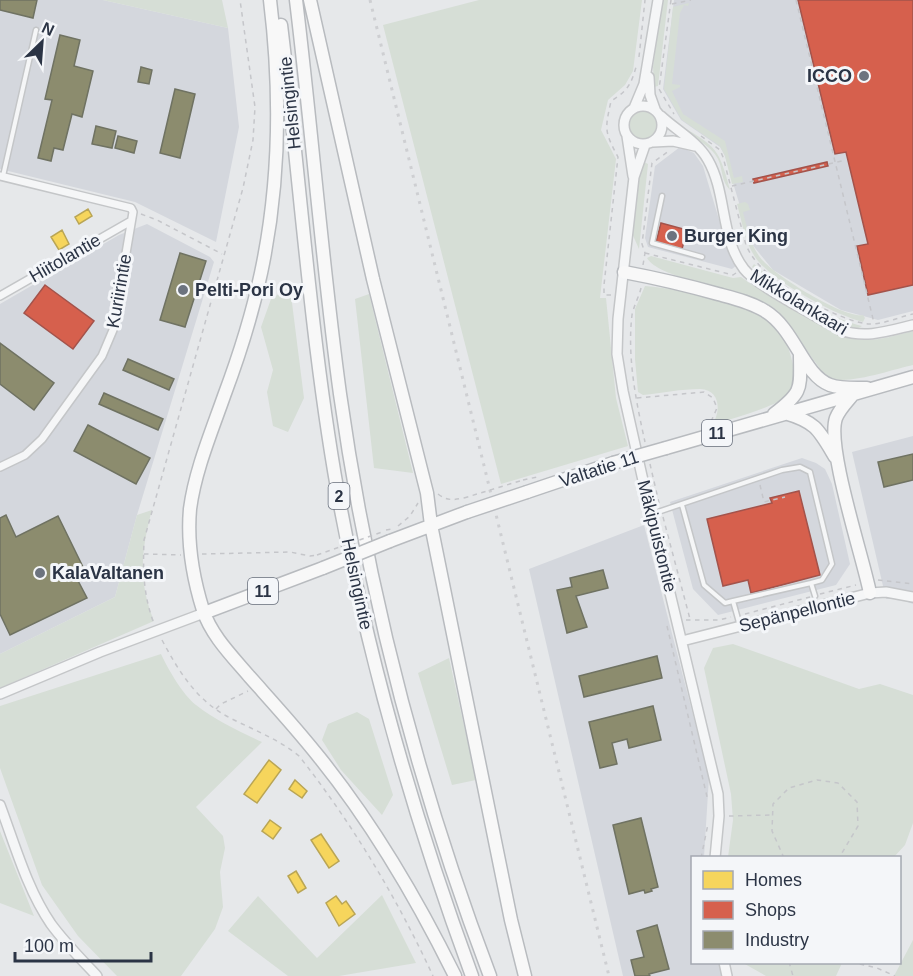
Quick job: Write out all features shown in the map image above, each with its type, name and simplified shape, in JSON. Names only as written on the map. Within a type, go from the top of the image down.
[{"type":"highway","points":[[270,0],[276,71],[276,109],[274,182],[267,246],[247,331],[195,482],[190,511],[190,543],[194,578],[204,613],[217,637],[317,754],[365,818],[410,891],[455,976]]},
{"type":"highway","name":"Helsingintie","points":[[278,0],[308,282],[341,509],[378,678],[407,785],[472,976]]},
{"type":"highway","name":"Helsingintie","points":[[296,0],[341,395],[372,577],[395,672],[447,856],[490,976]]},
{"type":"highway","points":[[310,0],[368,257],[427,493],[431,525],[511,920],[525,976]]},
{"type":"highway","points":[[624,272],[676,282],[762,309],[784,327],[816,376],[828,384],[861,390]]},
{"type":"highway","points":[[768,418],[794,398],[798,391],[801,379],[800,353]]},
{"type":"highway","name":"11","points":[[768,418],[913,377]]},
{"type":"highway","points":[[861,390],[842,408],[836,420],[834,434],[837,460],[869,588]]},
{"type":"highway","points":[[785,413],[814,425],[837,460]]},
{"type":"highway","name":"Valtatie 11","points":[[431,525],[525,486],[613,464],[768,418]]},
{"type":"highway","name":"11","points":[[204,613],[323,568],[391,535],[431,525]]},
{"type":"street","points":[[658,0],[650,61],[634,108],[624,119],[626,134],[632,141],[649,143],[673,141],[698,147]]},
{"type":"street","points":[[649,143],[660,135],[663,126],[650,95],[650,61]]},
{"type":"street","points":[[634,108],[648,106],[658,113]]},
{"type":"street","name":"Mikkolankaari","points":[[658,113],[698,147],[707,159],[714,173],[731,244],[744,269],[756,281],[840,330],[853,335],[870,336],[913,325]]},
{"type":"street","name":"Mäkipuistontie","points":[[626,134],[634,177],[620,296],[617,354],[651,515],[718,794],[714,817],[715,856]]},
{"type":"street","name":"Mäkipuistontie","points":[[634,177],[649,143]]},
{"type":"street","points":[[2,176],[131,208],[133,212]]},
{"type":"street","name":"Kuriirintie","points":[[0,467],[25,455],[42,439],[102,356],[113,330],[133,212]]},
{"type":"street","name":"Hiitolantie","points":[[0,296],[131,221]]},
{"type":"street","name":"Sepänpellontie","points":[[682,641],[869,588],[913,597]]},
{"type":"street","points":[[0,694],[100,652],[204,613]]},
{"type":"street","points":[[0,805],[36,899],[69,947],[97,976]]},
{"type":"lane","points":[[2,176],[36,30]]},
{"type":"lane","points":[[662,196],[652,243],[702,257]]},
{"type":"lane","points":[[651,515],[758,478],[800,467],[810,472],[832,564],[822,580],[725,603],[705,585],[682,505]]},
{"type":"lane","points":[[811,583],[815,596]]},
{"type":"lane","points":[[733,600],[740,626]]},
{"type":"path","points":[[154,621],[144,591],[144,540],[243,188],[253,140],[255,107],[240,0]]},
{"type":"path","points":[[620,296],[604,295],[618,157],[605,129],[611,101],[624,93],[631,84],[638,62],[645,0]]},
{"type":"path","points":[[671,5],[691,0]]},
{"type":"path","points":[[796,0],[874,323]]},
{"type":"path","points":[[698,134],[720,150],[746,245],[756,262],[775,279],[833,314],[852,321],[874,323],[913,314]]},
{"type":"path","points":[[731,186],[846,160]]},
{"type":"path","points":[[133,212],[157,219],[223,254]]},
{"type":"path","points":[[645,253],[733,275],[756,262]]},
{"type":"path","points":[[638,398],[704,392],[712,398],[717,408],[710,424]]},
{"type":"path","points":[[758,478],[764,502],[785,497]]},
{"type":"path","points":[[464,498],[525,486]]},
{"type":"path","points":[[198,554],[290,552],[310,556],[391,535]]},
{"type":"path","points":[[143,554],[183,555]]},
{"type":"path","points":[[709,806],[666,626],[690,619],[719,620],[815,596],[869,588],[884,579],[913,584]]},
{"type":"path","points":[[162,640],[187,683],[199,697],[216,710],[285,745],[299,756],[363,846],[410,928],[433,976]]},
{"type":"path","points":[[216,710],[221,704],[248,691]]},
{"type":"path","points":[[783,856],[772,831],[773,804],[789,788],[817,780],[838,783],[857,802],[858,826],[840,856]]},
{"type":"path","points":[[702,856],[714,817],[773,815]]},
{"type":"path","points":[[856,964],[877,968],[895,976]]},
{"type":"shaded area","points":[[0,0],[103,0],[228,28],[239,127],[216,242],[135,202],[0,169]]},
{"type":"shaded area","points":[[103,0],[222,0],[228,28]]},
{"type":"shaded area","points":[[479,0],[642,0],[633,71],[625,85],[608,100],[601,130],[616,159],[600,298],[606,298],[616,398],[628,446],[501,484],[383,25]]},
{"type":"shaded area","points":[[662,0],[668,0],[658,86],[654,87],[653,67]]},
{"type":"shaded area","points":[[674,0],[913,0],[913,311],[878,320],[841,310],[773,270],[751,243],[725,156],[720,147],[681,120],[663,89]]},
{"type":"shaded area","points":[[689,3],[688,6],[684,5],[680,13],[672,84],[680,85],[680,87],[672,91],[683,114],[725,141],[734,178],[742,176],[743,182],[732,184],[720,146],[682,120],[664,89],[673,7]]},
{"type":"shaded area","points":[[643,110],[654,114],[658,125],[654,136],[643,140],[632,136],[628,125],[632,114]]},
{"type":"shaded area","points":[[681,126],[715,150],[723,166],[730,190],[725,183],[715,154],[701,142],[679,129]]},
{"type":"shaded area","points":[[680,147],[694,153],[703,166],[726,243],[737,265],[732,269],[648,247],[645,238],[655,166]]},
{"type":"shaded area","points":[[642,161],[648,164],[639,249],[631,231]]},
{"type":"shaded area","points":[[745,202],[750,210],[743,212],[749,235],[756,251],[766,264],[825,303],[840,310],[863,315],[865,318],[863,322],[804,296],[763,266],[755,257],[744,232],[737,204]]},
{"type":"shaded area","points":[[147,224],[210,257],[214,262],[137,515],[115,597],[0,654],[0,304],[119,235]]},
{"type":"shaded area","points":[[651,256],[733,278],[741,277],[839,335],[849,338],[867,340],[913,331],[913,365],[856,379],[835,380],[824,375],[786,320],[774,308],[745,296],[668,273],[655,266],[647,258]]},
{"type":"shaded area","points":[[754,264],[777,283],[805,301],[862,326],[857,329],[843,324],[788,295],[752,267]]},
{"type":"shaded area","points":[[645,286],[691,292],[726,300],[757,311],[768,318],[785,339],[790,351],[795,377],[792,392],[782,400],[763,408],[712,425],[718,408],[715,397],[707,390],[643,395],[638,392],[635,359],[635,309]]},
{"type":"shaded area","points":[[290,287],[304,398],[288,432],[273,426],[267,392],[273,370],[261,327],[271,299]]},
{"type":"shaded area","points":[[369,294],[413,473],[374,468],[355,299]]},
{"type":"shaded area","points":[[913,436],[913,604],[900,599],[886,599],[852,452]]},
{"type":"shaded area","points":[[802,458],[825,469],[832,484],[850,564],[836,585],[718,615],[693,589],[670,502]]},
{"type":"shaded area","points":[[152,510],[145,539],[143,579],[154,621],[0,688],[0,654],[115,597],[137,515]]},
{"type":"shaded area","points":[[644,525],[709,777],[704,856],[691,856],[691,964],[720,964],[723,976],[623,976],[529,569]]},
{"type":"shaded area","points":[[733,644],[859,689],[880,684],[913,695],[913,823],[905,845],[895,856],[728,856],[733,820],[731,794],[704,668],[713,648]]},
{"type":"shaded area","points":[[161,654],[191,701],[220,721],[262,742],[196,807],[223,836],[225,848],[220,872],[223,907],[215,929],[181,976],[117,976],[78,936],[42,885],[0,768],[0,706]]},
{"type":"shaded area","points":[[449,658],[476,780],[452,785],[418,673]]},
{"type":"shaded area","points":[[357,712],[369,719],[393,795],[382,815],[341,770],[322,740],[328,724]]},
{"type":"shaded area","points":[[0,831],[34,916],[0,903]]},
{"type":"shaded area","points":[[382,895],[416,963],[339,976],[288,976],[228,931],[258,896],[317,958]]},
{"type":"shaded area","points":[[913,940],[913,976],[894,976]]},
{"type":"shaded area","points":[[745,964],[842,964],[836,976],[766,976]]},
{"type":"building: Homes","points":[[88,209],[92,216],[79,224],[75,217]]},
{"type":"building: Homes","points":[[62,230],[69,244],[59,250],[51,237]]},
{"type":"building: Homes","points":[[269,760],[281,770],[257,803],[244,794]]},
{"type":"building: Homes","points":[[295,780],[307,791],[302,798],[289,789]]},
{"type":"building: Homes","points":[[270,820],[281,828],[273,839],[262,831]]},
{"type":"building: Homes","points":[[321,834],[339,861],[329,868],[311,840]]},
{"type":"building: Homes","points":[[296,871],[306,888],[298,893],[288,876]]},
{"type":"building: Homes","points":[[336,896],[342,904],[346,901],[355,914],[339,926],[326,903]]},
{"type":"building: Shops","name":"ICCO","points":[[798,0],[913,0],[913,285],[868,295],[857,246],[868,244],[846,152],[835,154]]},
{"type":"building: Shops","points":[[827,162],[828,166],[754,183],[753,179]]},
{"type":"building: Shops","name":"Burger King","points":[[661,223],[687,230],[682,249],[656,242]]},
{"type":"building: Shops","points":[[45,285],[94,321],[73,349],[24,313]]},
{"type":"building: Shops","points":[[799,491],[820,575],[751,593],[748,580],[723,586],[707,519],[772,503],[770,498]]},
{"type":"building: Industry","points":[[0,0],[37,0],[33,18],[0,10]]},
{"type":"building: Industry","points":[[60,35],[80,40],[74,66],[93,71],[82,117],[72,114],[63,150],[54,148],[51,161],[38,158],[52,100],[45,99]]},
{"type":"building: Industry","points":[[141,67],[152,70],[149,84],[138,82]]},
{"type":"building: Industry","points":[[175,89],[195,94],[180,158],[160,153]]},
{"type":"building: Industry","points":[[96,126],[116,131],[112,148],[92,144]]},
{"type":"building: Industry","points":[[118,136],[137,141],[134,153],[115,148]]},
{"type":"building: Industry","name":"Pelti-Pori Oy","points":[[180,253],[206,261],[185,327],[160,320]]},
{"type":"building: Industry","points":[[0,343],[54,383],[34,410],[0,384]]},
{"type":"building: Industry","points":[[128,359],[174,379],[169,390],[123,370]]},
{"type":"building: Industry","points":[[104,393],[163,419],[158,430],[99,404]]},
{"type":"building: Industry","points":[[88,425],[150,458],[136,484],[74,451]]},
{"type":"building: Industry","points":[[913,454],[913,480],[884,487],[878,462]]},
{"type":"building: Industry","name":"KalaValtanen","points":[[6,515],[16,537],[58,516],[85,571],[75,575],[87,598],[10,635],[0,614],[0,518]]},
{"type":"building: Industry","points":[[603,570],[608,588],[576,596],[587,627],[567,633],[557,590],[572,587],[570,578]]},
{"type":"building: Industry","points":[[657,656],[662,678],[584,697],[579,676]]},
{"type":"building: Industry","points":[[653,706],[661,740],[629,748],[627,739],[612,743],[617,764],[600,768],[589,722]]},
{"type":"building: Industry","points":[[641,818],[658,887],[645,893],[644,890],[629,894],[613,825]]},
{"type":"building: Industry","points":[[657,925],[669,969],[649,974],[650,976],[635,976],[631,960],[644,957],[637,931]]},
{"type":"railway","points":[[370,0],[609,976]]},
{"type":"place","name":"ICCO","points":[[864,76]]},
{"type":"place","name":"Burger King","points":[[672,236]]},
{"type":"place","name":"Pelti-Pori Oy","points":[[183,290]]},
{"type":"place","name":"KalaValtanen","points":[[40,573]]}]
